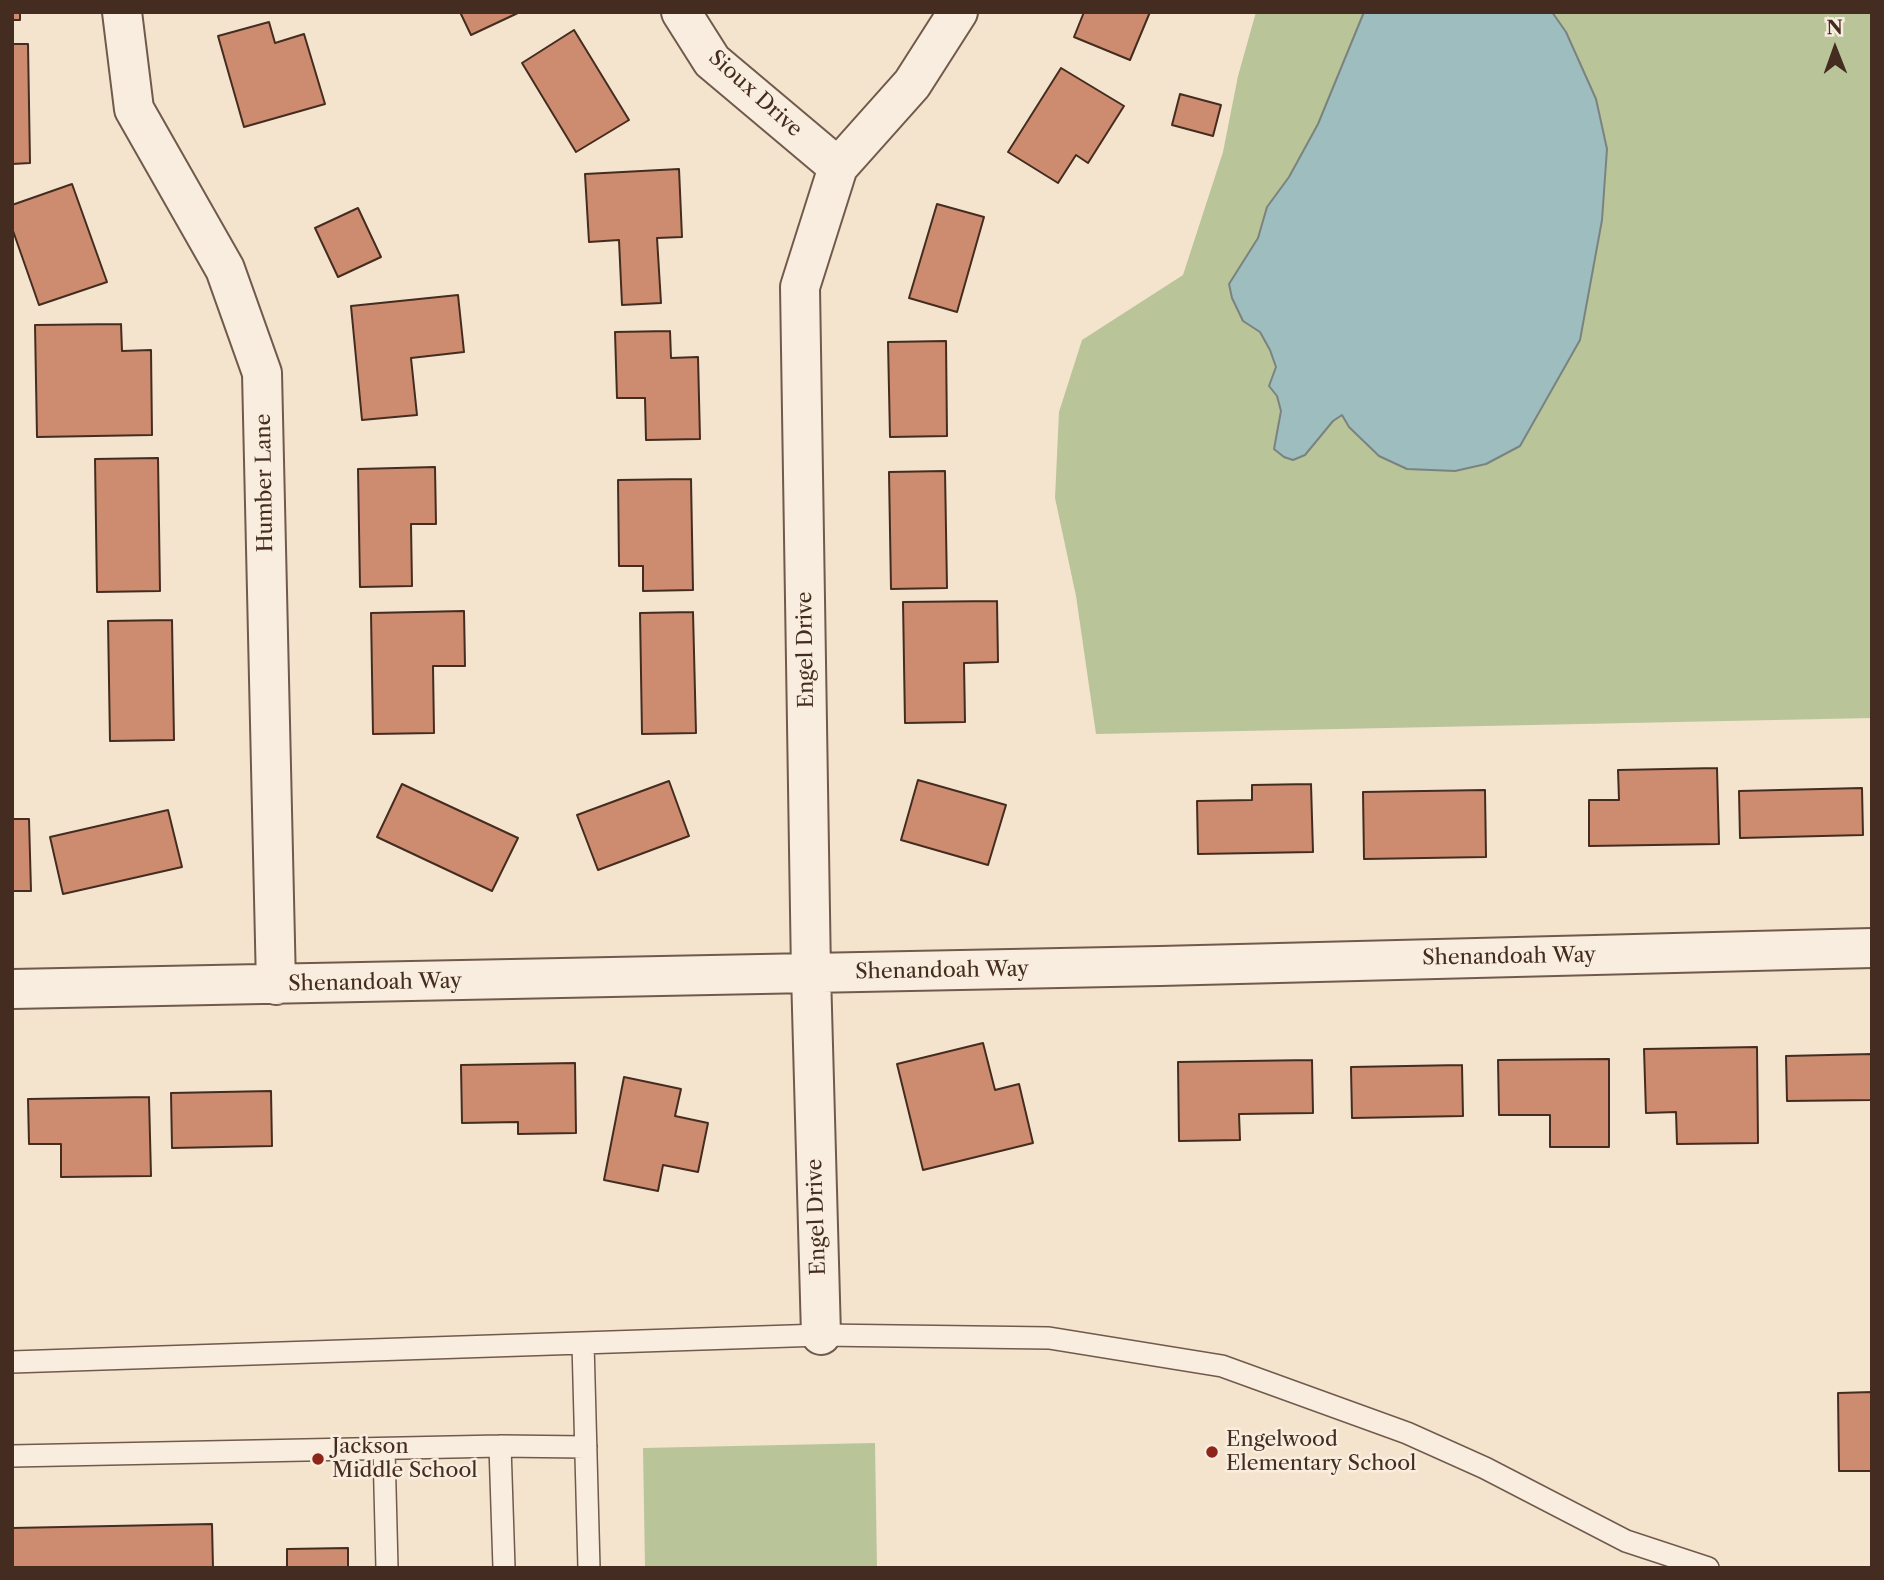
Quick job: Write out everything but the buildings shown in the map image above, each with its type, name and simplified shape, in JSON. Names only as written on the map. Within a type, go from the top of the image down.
[{"type":"street","name":"Humber Lane","points":[[122,12],[134,109],[225,269],[262,373],[276,985]]},
{"type":"street","name":"Sioux Drive","points":[[681,12],[712,61],[838,167]]},
{"type":"street","name":"Engel Drive","points":[[821,1335],[811,973],[800,287],[838,167],[912,84],[958,12]]},
{"type":"street","name":"Shenandoah Way","points":[[12,989],[1872,948]]},
{"type":"lane","points":[[12,1362],[821,1335],[1049,1338],[1222,1366],[1407,1433],[1485,1468],[1626,1541],[1708,1568]]},
{"type":"lane","points":[[583,1343],[589,1568]]},
{"type":"lane","points":[[12,1456],[500,1446],[586,1447]]},
{"type":"lane","points":[[500,1446],[504,1568]]},
{"type":"lane","points":[[384,1449],[387,1568]]},
{"type":"green space","points":[[1256,12],[1872,12],[1872,718],[1096,734],[1076,596],[1055,498],[1059,412],[1082,340],[1183,275],[1223,152],[1238,76]]},
{"type":"green space","points":[[875,1443],[877,1568],[645,1568],[643,1448]]},
{"type":"water","points":[[1364,12],[1552,12],[1566,32],[1596,99],[1607,149],[1602,220],[1580,340],[1520,446],[1486,464],[1455,471],[1407,469],[1379,456],[1349,427],[1342,415],[1333,421],[1305,455],[1293,460],[1284,457],[1274,449],[1281,411],[1277,396],[1269,386],[1276,367],[1260,332],[1243,321],[1232,298],[1229,284],[1258,238],[1267,207],[1289,177],[1318,124]]},
{"type":"place","name":"Engelwood Elementary School","points":[[1212,1452]]},
{"type":"place","name":"Jackson Middle School","points":[[318,1459]]}]
